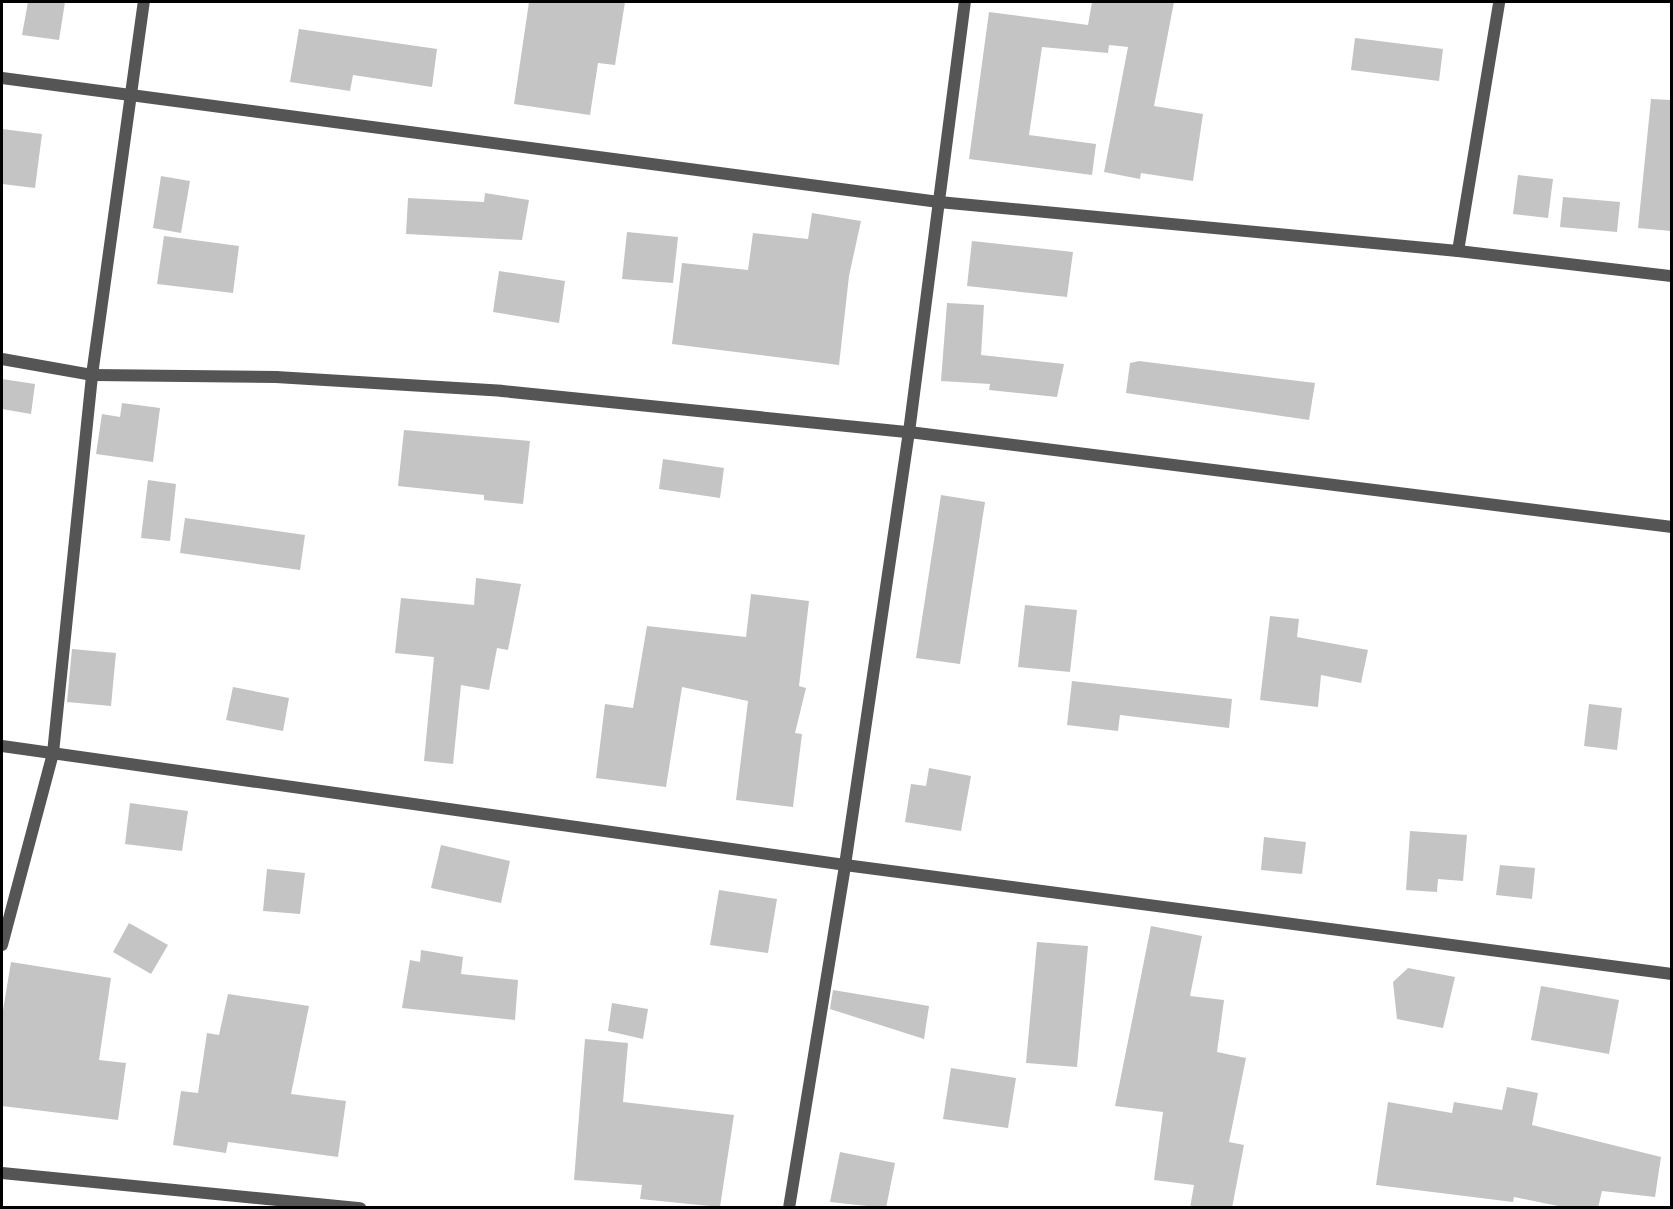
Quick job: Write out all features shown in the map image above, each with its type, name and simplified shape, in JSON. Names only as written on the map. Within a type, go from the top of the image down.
[{"type":"street","points":[[2,945],[53,753],[92,375],[129,96],[144,2]]},
{"type":"street","points":[[789,1208],[845,865],[909,432],[965,2]]},
{"type":"street","points":[[1458,250],[1498,2]]},
{"type":"street","points":[[2,78],[939,202],[1458,250],[1671,276]]},
{"type":"street","points":[[2,359],[92,375],[276,377],[502,391],[909,432],[1671,527]]},
{"type":"street","points":[[2,746],[845,865],[1671,974]]},
{"type":"street","points":[[2,1173],[360,1208]]},
{"type":"building","points":[[28,2],[65,2],[59,40],[22,35]]},
{"type":"building","points":[[529,2],[625,2],[615,65],[598,63],[590,115],[514,104]]},
{"type":"building","points":[[1092,2],[1174,2],[1154,106],[1203,114],[1193,181],[1141,173],[1140,179],[1104,172],[1128,47],[1109,45],[1108,53],[1042,47],[1029,135],[1096,144],[1092,175],[969,159],[989,12],[1088,25]]},
{"type":"building","points":[[299,29],[437,49],[432,87],[353,75],[350,91],[290,82]]},
{"type":"building","points":[[1355,38],[1443,49],[1439,81],[1351,70]]},
{"type":"building","points":[[1651,99],[1671,100],[1671,231],[1638,228]]},
{"type":"building","points":[[2,129],[42,134],[35,188],[2,184]]},
{"type":"building","points":[[1518,175],[1553,179],[1548,218],[1513,214]]},
{"type":"building","points":[[161,176],[190,181],[181,233],[153,228]]},
{"type":"building","points":[[485,193],[529,200],[522,240],[406,234],[408,198],[484,202]]},
{"type":"building","points":[[1563,197],[1620,202],[1617,232],[1560,227]]},
{"type":"building","points":[[812,213],[861,221],[849,276],[839,365],[672,344],[682,263],[748,270],[753,233],[808,239]]},
{"type":"building","points":[[627,232],[678,237],[673,283],[622,279]]},
{"type":"building","points":[[164,236],[239,246],[233,293],[157,284]]},
{"type":"building","points":[[972,241],[1073,252],[1067,297],[967,286]]},
{"type":"building","points":[[499,271],[565,281],[559,323],[493,312]]},
{"type":"building","points":[[947,303],[984,305],[981,355],[1064,364],[1057,397],[989,390],[990,384],[941,381]]},
{"type":"building","points":[[1139,361],[1315,383],[1309,420],[1126,393],[1130,363]]},
{"type":"building","points":[[2,379],[35,384],[31,414],[2,409]]},
{"type":"building","points":[[122,403],[160,408],[153,462],[96,454],[102,414],[120,417]]},
{"type":"building","points":[[404,430],[530,441],[523,504],[484,500],[484,495],[398,486]]},
{"type":"building","points":[[663,459],[724,468],[720,498],[659,489]]},
{"type":"building","points":[[148,480],[176,484],[170,541],[141,538]]},
{"type":"building","points":[[941,495],[985,502],[960,664],[916,658]]},
{"type":"building","points":[[185,518],[305,535],[300,570],[180,553]]},
{"type":"building","points":[[476,578],[521,584],[508,650],[497,648],[489,690],[461,685],[453,764],[424,761],[434,657],[395,653],[401,598],[474,605]]},
{"type":"building","points":[[751,594],[809,601],[799,686],[806,688],[795,733],[802,734],[793,807],[736,800],[748,701],[682,687],[666,787],[596,778],[605,704],[633,708],[647,626],[746,637]]},
{"type":"building","points":[[1025,605],[1077,610],[1070,672],[1018,667]]},
{"type":"building","points":[[1270,616],[1299,619],[1297,637],[1368,650],[1361,683],[1321,675],[1318,707],[1260,700]]},
{"type":"building","points":[[72,649],[116,653],[111,706],[67,702]]},
{"type":"building","points":[[1072,681],[1232,699],[1229,728],[1120,715],[1118,731],[1067,725]]},
{"type":"building","points":[[233,687],[289,698],[283,731],[226,720]]},
{"type":"building","points":[[1589,704],[1622,708],[1617,750],[1584,746]]},
{"type":"building","points":[[929,768],[971,776],[961,831],[905,822],[911,784],[926,786]]},
{"type":"building","points":[[130,803],[188,811],[182,851],[125,844]]},
{"type":"building","points":[[1410,831],[1467,835],[1463,881],[1438,879],[1437,892],[1406,890]]},
{"type":"building","points":[[1264,837],[1306,842],[1302,874],[1261,870]]},
{"type":"building","points":[[441,845],[510,861],[501,903],[431,888]]},
{"type":"building","points":[[1500,865],[1535,868],[1532,899],[1496,895]]},
{"type":"building","points":[[267,869],[305,873],[300,914],[263,911]]},
{"type":"building","points":[[719,890],[777,899],[768,953],[710,945]]},
{"type":"building","points":[[129,923],[168,945],[151,974],[113,952]]},
{"type":"building","points":[[1151,926],[1202,936],[1190,996],[1224,1000],[1217,1052],[1246,1058],[1229,1142],[1244,1145],[1232,1208],[1190,1208],[1194,1185],[1154,1180],[1163,1112],[1115,1106]]},
{"type":"building","points":[[1037,942],[1088,946],[1077,1067],[1026,1063]]},
{"type":"building","points":[[421,950],[463,957],[461,974],[518,980],[515,1020],[402,1008],[410,960],[420,962]]},
{"type":"building","points":[[11,962],[111,978],[99,1060],[126,1063],[118,1120],[2,1106],[2,1016]]},
{"type":"building","points":[[1408,968],[1455,977],[1443,1028],[1397,1019],[1393,982]]},
{"type":"building","points":[[1541,986],[1619,1000],[1609,1054],[1531,1040]]},
{"type":"building","points":[[833,990],[929,1006],[924,1039],[830,1009]]},
{"type":"building","points":[[228,994],[309,1006],[291,1094],[346,1101],[338,1157],[228,1142],[226,1153],[173,1145],[181,1091],[198,1093],[207,1033],[219,1035]]},
{"type":"building","points":[[612,1003],[648,1009],[643,1039],[608,1031]]},
{"type":"building","points":[[585,1039],[628,1043],[623,1102],[734,1115],[720,1207],[640,1199],[642,1185],[574,1180]]},
{"type":"building","points":[[951,1068],[1016,1078],[1008,1128],[943,1119]]},
{"type":"building","points":[[1507,1087],[1538,1093],[1532,1125],[1661,1157],[1655,1197],[1602,1191],[1598,1208],[1568,1208],[1514,1197],[1513,1202],[1376,1185],[1388,1102],[1452,1113],[1454,1102],[1502,1110]]},
{"type":"building","points":[[840,1152],[895,1163],[886,1208],[830,1202]]}]
